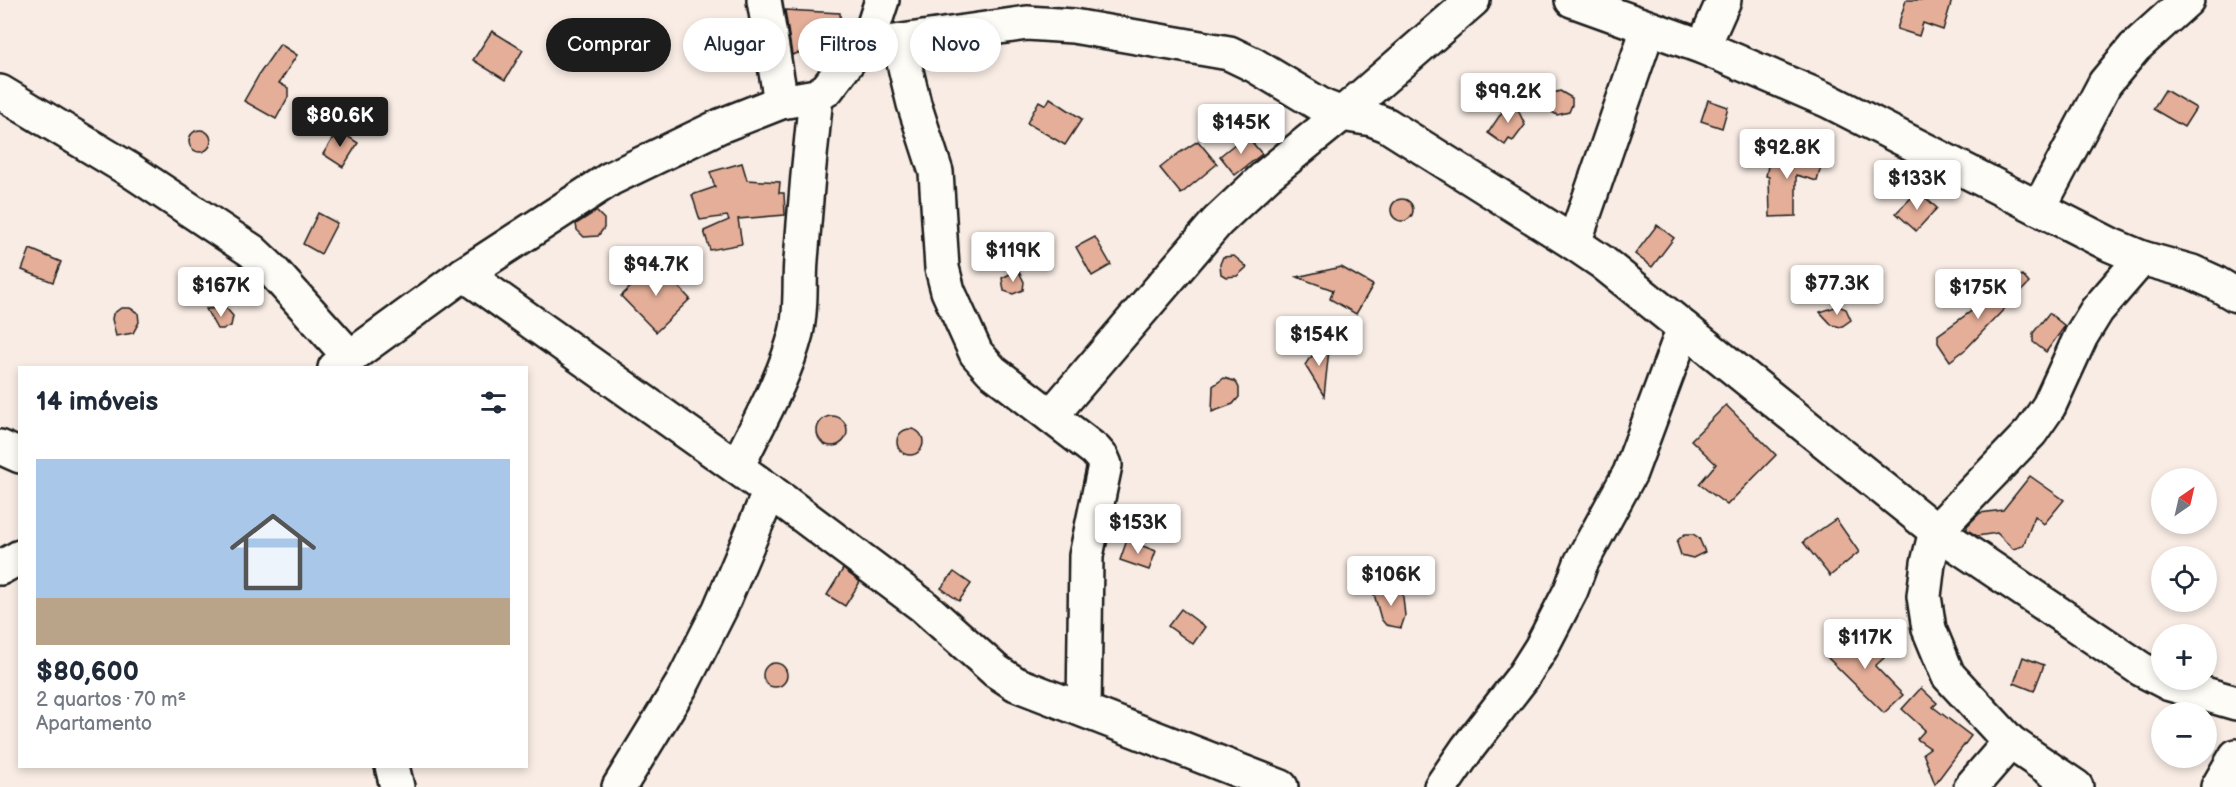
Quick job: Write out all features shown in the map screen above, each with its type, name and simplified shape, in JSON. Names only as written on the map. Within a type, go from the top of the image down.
[{"type":"street","points":[[764,0],[781,102]]},
{"type":"street","points":[[876,18],[882,0]]},
{"type":"street","points":[[1051,416],[1217,222],[1267,175],[1342,114],[1473,0]]},
{"type":"street","points":[[1572,0],[1703,47],[1829,101],[2111,245],[2142,258],[2192,272],[2236,295]]},
{"type":"street","points":[[1703,47],[1725,0]]},
{"type":"street","points":[[2039,208],[2105,83],[2135,47],[2187,0]]},
{"type":"street","points":[[1084,710],[1086,556],[1105,465],[1095,450],[992,371],[976,353],[948,291],[942,268],[936,172],[914,104],[899,42],[1028,23],[1073,26],[1229,53],[1254,65],[1324,107],[1342,114],[1372,119],[1388,125],[1602,262],[1936,531],[2141,669],[2170,684],[2236,703]]},
{"type":"street","points":[[1574,243],[1648,29]]},
{"type":"street","points":[[0,92],[130,170],[252,251],[271,268],[343,362],[464,274],[565,206],[610,179],[720,126],[781,102],[816,96],[826,89],[839,72]]},
{"type":"street","points":[[737,467],[784,369],[797,331],[801,301],[800,265],[804,215],[816,96]]},
{"type":"street","points":[[2076,787],[2010,742],[1948,675],[1929,629],[1924,596],[1928,563],[1936,531],[2031,432],[2049,406],[2081,336],[2097,310],[2142,258]]},
{"type":"street","points":[[464,274],[770,491],[922,605],[996,671],[1016,684],[1281,787]]},
{"type":"street","points":[[1441,787],[1522,678],[1546,638],[1571,590],[1581,563],[1630,473],[1684,328]]},
{"type":"street","points":[[0,447],[18,455]]},
{"type":"street","points":[[619,787],[682,684],[720,609],[770,491]]},
{"type":"street","points":[[0,568],[18,558]]},
{"type":"street","points":[[1971,787],[2010,742]]},
{"type":"street","points":[[2218,787],[2236,756]]},
{"type":"street","points":[[392,768],[397,787]]},
{"type":"building","points":[[1906,0],[1952,0],[1943,30],[1923,23],[1919,36],[1897,29]]},
{"type":"building","points":[[785,10],[840,13],[840,18],[798,18],[798,53],[792,55]]},
{"type":"building","points":[[492,31],[523,50],[505,80],[473,60]]},
{"type":"building","points":[[280,44],[297,55],[279,83],[288,88],[288,97],[276,119],[244,101]]},
{"type":"building","points":[[2165,90],[2196,108],[2184,127],[2153,109]]},
{"type":"building","points":[[1560,91],[1572,98],[1572,105],[1569,112],[1557,115],[1544,108],[1553,93]]},
{"type":"building","points":[[1512,97],[1525,125],[1513,141],[1509,139],[1505,145],[1488,133]]},
{"type":"building","points":[[1050,98],[1082,119],[1065,145],[1027,123],[1039,101],[1046,105]]},
{"type":"building","points":[[1708,100],[1728,107],[1722,128],[1701,121]]},
{"type":"building","points":[[200,130],[208,133],[211,141],[208,149],[200,152],[192,149],[189,141],[192,133]]},
{"type":"building","points":[[338,130],[358,143],[343,167],[323,154]]},
{"type":"building","points":[[1246,135],[1262,154],[1235,175],[1220,156]]},
{"type":"building","points":[[1198,141],[1217,164],[1181,194],[1160,168]]},
{"type":"building","points":[[1762,152],[1823,160],[1817,181],[1796,175],[1796,216],[1770,217],[1769,177],[1766,176],[1768,166],[1759,163]]},
{"type":"building","points":[[742,163],[747,180],[780,182],[779,193],[784,193],[785,215],[738,219],[742,244],[710,250],[704,231],[729,220],[727,216],[700,220],[692,195],[715,187],[710,172]]},
{"type":"building","points":[[1918,191],[1937,208],[1916,231],[1896,213]]},
{"type":"building","points":[[1402,199],[1410,202],[1413,210],[1410,218],[1402,221],[1394,218],[1391,210],[1394,202]]},
{"type":"building","points":[[596,211],[604,219],[604,228],[598,236],[584,237],[577,230],[576,224]]},
{"type":"building","points":[[318,213],[337,223],[321,254],[303,244]]},
{"type":"building","points":[[1657,225],[1674,238],[1652,267],[1635,254]]},
{"type":"building","points":[[1095,237],[1111,265],[1092,276],[1076,247]]},
{"type":"building","points":[[30,249],[61,262],[53,282],[22,270]]},
{"type":"building","points":[[1234,256],[1247,267],[1237,276],[1226,277],[1221,274],[1220,264],[1223,257]]},
{"type":"building","points":[[656,263],[690,299],[656,332],[621,296]]},
{"type":"building","points":[[1341,267],[1373,285],[1356,314],[1330,299],[1333,290],[1297,277]]},
{"type":"building","points":[[1018,270],[1024,282],[1023,290],[1013,294],[1004,291],[1002,278]]},
{"type":"building","points":[[2022,275],[2029,283],[1966,349],[1950,361],[1938,343],[1938,335]]},
{"type":"building","points":[[1838,306],[1846,309],[1851,320],[1841,327],[1832,325],[1820,312]]},
{"type":"building","points":[[121,308],[130,308],[138,313],[139,322],[133,333],[116,336],[112,319],[113,314]]},
{"type":"building","points":[[226,308],[233,316],[231,326],[217,329],[206,309]]},
{"type":"building","points":[[2049,313],[2065,326],[2046,352],[2033,342],[2033,333]]},
{"type":"building","points":[[1330,340],[1324,396],[1305,365]]},
{"type":"building","points":[[1224,378],[1237,384],[1239,397],[1233,404],[1212,412],[1213,386]]},
{"type":"building","points":[[1726,405],[1776,455],[1727,505],[1699,484],[1716,464],[1691,440]]},
{"type":"building","points":[[832,416],[843,420],[847,431],[843,442],[832,446],[821,442],[817,431],[821,420]]},
{"type":"building","points":[[910,429],[919,433],[923,442],[919,451],[910,455],[901,451],[897,442],[901,433]]},
{"type":"building","points":[[2030,476],[2064,500],[2044,524],[2035,516],[2023,546],[2013,549],[1997,533],[1977,536],[1967,530],[1967,526],[1980,513],[2003,510]]},
{"type":"building","points":[[1836,519],[1859,552],[1830,576],[1803,542]]},
{"type":"building","points":[[1685,534],[1693,534],[1699,538],[1705,552],[1693,558],[1681,555],[1677,543]]},
{"type":"building","points":[[1127,540],[1156,551],[1149,570],[1120,560]]},
{"type":"building","points":[[843,569],[860,582],[845,606],[827,595]]},
{"type":"building","points":[[954,572],[971,584],[959,601],[941,588]]},
{"type":"building","points":[[1402,588],[1405,616],[1401,628],[1386,625],[1381,619],[1374,594]]},
{"type":"building","points":[[1181,609],[1205,627],[1193,644],[1168,626]]},
{"type":"building","points":[[1858,628],[1884,658],[1875,666],[1903,695],[1884,713],[1827,657]]},
{"type":"building","points":[[2023,657],[2044,665],[2034,691],[2014,683]]},
{"type":"building","points":[[770,663],[780,663],[787,670],[787,680],[780,687],[770,687],[763,680],[763,670]]},
{"type":"building","points":[[1921,688],[1937,703],[1933,707],[1971,736],[1935,784],[1923,753],[1930,748],[1917,739],[1925,730],[1902,709]]}]
